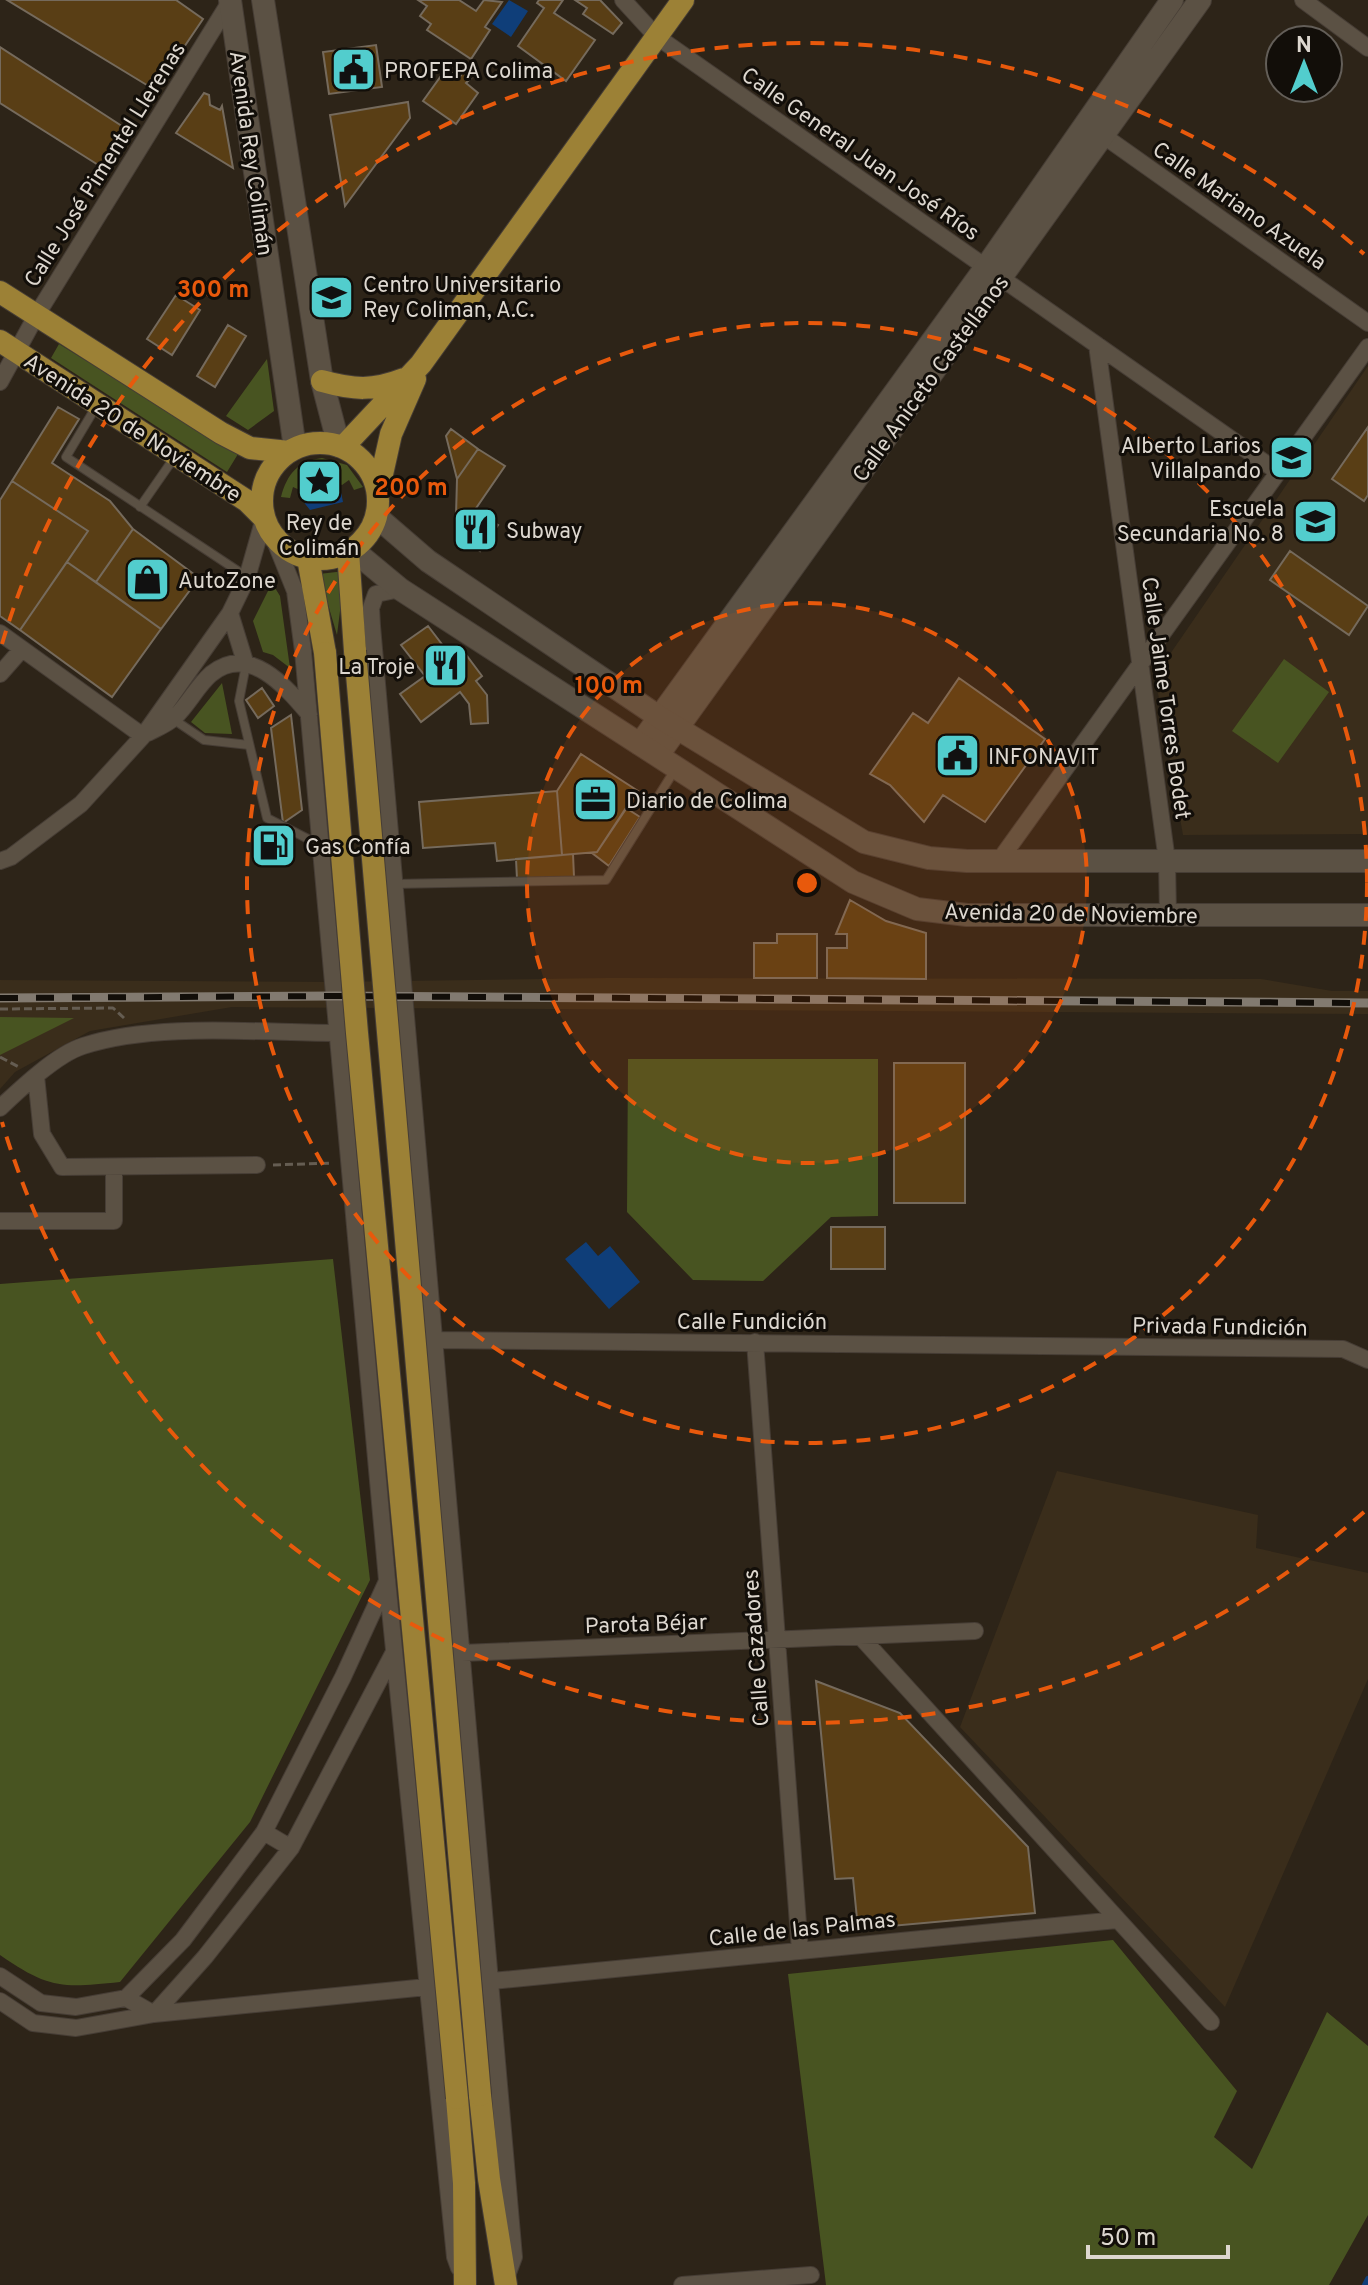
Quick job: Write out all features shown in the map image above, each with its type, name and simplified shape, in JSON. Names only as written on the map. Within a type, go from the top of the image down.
[{"type":"main road","name":"Avenida Rey Colimán","points":[[263,0],[322,381],[341,446]]},
{"type":"main road","points":[[341,446],[415,370],[683,0]]},
{"type":"main road","name":"Calle Aniceto Castellanos","points":[[1095,130],[1172,0]]},
{"type":"main road","name":"Calle Aniceto Castellanos","points":[[658,755],[669,722],[1095,130],[1200,0]]},
{"type":"main road","name":"Avenida Rey Colimán","points":[[230,1],[292,450]]},
{"type":"main road","name":"Avenida 20 de Noviembre","points":[[0,292],[221,433],[250,448],[292,450]]},
{"type":"main road","name":"Avenida 20 de Noviembre","points":[[9,346],[247,501],[268,526]]},
{"type":"main road","points":[[322,381],[358,390],[377,390],[415,370]]},
{"type":"main road","points":[[378,492],[370,469],[341,446],[309,444],[292,450],[270,471],[264,484],[268,526],[295,553],[308,558],[330,558],[350,551],[371,530],[377,517],[378,492],[391,434],[415,370]]},
{"type":"main road","points":[[377,517],[428,561],[669,722],[864,842],[929,858],[999,861],[1368,861]]},
{"type":"main road","points":[[350,551],[355,651],[480,2095],[489,2179],[506,2282]]},
{"type":"main road","name":"Avenida 20 de Noviembre","points":[[350,551],[400,589],[853,882],[917,909],[967,915],[1368,915]]},
{"type":"main road","points":[[308,558],[325,653],[457,2098],[464,2183],[465,2284]]},
{"type":"street","name":"Calle General Juan José Ríos","points":[[623,0],[656,36],[1278,472]]},
{"type":"street","points":[[1303,0],[1368,48]]},
{"type":"street","name":"Calle José Pimentel Llerenas","points":[[0,382],[9,346],[36,316],[230,1]]},
{"type":"street","name":"Calle Mariano Azuela","points":[[1095,130],[1368,323]]},
{"type":"street","name":"Calle Jaime Torres Bodet","points":[[1097,345],[1167,861],[1168,915]]},
{"type":"street","points":[[999,861],[1368,347]]},
{"type":"street","points":[[0,861],[11,857],[81,804],[143,736],[230,613],[268,526]]},
{"type":"street","points":[[268,526],[295,591],[309,714],[427,1987],[455,2257],[465,2284]]},
{"type":"street","points":[[400,589],[376,594],[371,608],[404,1018],[492,1981],[514,2257],[506,2282]]},
{"type":"street","points":[[230,613],[246,665]]},
{"type":"street","points":[[0,633],[143,736]]},
{"type":"street","points":[[0,674],[22,649]]},
{"type":"street","points":[[143,736],[173,719],[211,674],[226,666],[246,665],[266,671],[282,682],[309,714]]},
{"type":"street","points":[[330,947],[342,963],[362,970],[376,969],[391,960],[399,947]]},
{"type":"street","points":[[339,1027],[351,1009],[365,1005],[393,1008],[404,1018]]},
{"type":"street","points":[[0,1108],[36,1076],[80,1046],[140,1033],[339,1027]]},
{"type":"street","points":[[36,1076],[42,1134],[62,1167],[257,1165]]},
{"type":"street","points":[[0,1221],[114,1221],[114,1167]]},
{"type":"street","name":"Calle Fundición","points":[[433,1340],[1070,1346]]},
{"type":"street","name":"Calle Cazadores","points":[[755,1342],[800,1951]]},
{"type":"street","name":"Privada Fundición","points":[[1070,1346],[1343,1349],[1368,1360]]},
{"type":"street","points":[[0,1976],[41,2003],[76,2007],[126,1998],[183,1940],[264,1832],[343,1677],[387,1580]]},
{"type":"street","name":"Parota Béjar","points":[[462,1653],[975,1631]]},
{"type":"street","points":[[860,1636],[1211,2022]]},
{"type":"street","points":[[154,2014],[205,1957],[291,1848],[394,1652]]},
{"type":"street","points":[[264,1832],[291,1848]]},
{"type":"street","name":"Calle de las Palmas","points":[[492,1981],[1117,1920]]},
{"type":"street","points":[[0,2001],[33,2023],[76,2028],[154,2014],[427,1987]]},
{"type":"street","points":[[126,1998],[154,2014]]},
{"type":"street","points":[[682,2285],[811,2275]]},
{"type":"lane","points":[[98,404],[66,457],[247,578]]},
{"type":"lane","points":[[140,507],[176,455]]},
{"type":"lane","points":[[246,665],[239,701],[267,818],[320,845]]},
{"type":"lane","points":[[173,719],[204,740],[249,745]]},
{"type":"lane","points":[[393,884],[606,880],[658,755]]},
{"type":"path","points":[[0,1009],[113,1008],[140,1033]]},
{"type":"path","points":[[257,1165],[350,1162]]},
{"type":"shaded area","name":"Escuela Secundaria No. 8","points":[[1368,366],[1368,834],[1183,835],[1155,676]]},
{"type":"shaded area","points":[[608,978],[1261,979],[1332,991],[1368,991],[1368,1014],[232,1007],[90,1031],[15,1072],[0,1089],[0,980],[329,982]]},
{"type":"shaded area","points":[[1057,1471],[1258,1515],[1256,1548],[1368,1573],[1368,1679],[1225,2007],[960,1727]]},
{"type":"green space","points":[[59,344],[238,454],[227,472],[51,358]]},
{"type":"green space","points":[[267,359],[274,411],[248,430],[226,416]]},
{"type":"green space","points":[[322,458],[347,465],[363,487],[354,490],[349,480],[342,485],[322,479],[302,491],[293,487],[290,498],[281,497],[295,470],[306,462]]},
{"type":"green space","points":[[345,571],[337,635],[319,574]]},
{"type":"green space","points":[[272,583],[280,596],[290,668],[273,655],[263,652],[253,621]]},
{"type":"green space","points":[[1284,659],[1329,692],[1278,763],[1232,731]]},
{"type":"green space","points":[[222,683],[232,734],[205,733],[191,722]]},
{"type":"green space","points":[[0,1017],[74,1018],[0,1055]]},
{"type":"green space","points":[[628,1059],[878,1059],[878,1216],[831,1217],[763,1281],[693,1280],[627,1212]]},
{"type":"green space","points":[[333,1259],[370,1580],[250,1822],[120,1982],[69,1985],[44,1980],[0,1955],[0,1284]]},
{"type":"green space","points":[[1113,1940],[1237,2091],[1214,2137],[1252,2169],[1327,2012],[1368,2046],[1368,2215],[1329,2285],[826,2285],[788,1974]]},
{"type":"water","points":[[509,0],[528,11],[511,37],[492,24]]},
{"type":"water","points":[[322,482],[340,487],[343,502],[310,510],[302,500],[305,492]]},
{"type":"water","points":[[586,1242],[598,1256],[610,1246],[640,1282],[609,1309],[565,1259]]},
{"type":"building","points":[[7,0],[176,0],[203,19],[155,90]]},
{"type":"building","points":[[418,0],[459,0],[476,11],[484,0],[502,2],[485,27],[490,30],[471,59],[427,30],[431,24],[420,16],[427,6]]},
{"type":"building","points":[[539,0],[563,0],[554,13],[595,40],[566,81],[518,46],[544,8],[537,3]]},
{"type":"building","points":[[575,0],[600,0],[622,23],[613,34],[583,14],[587,8]]},
{"type":"building","name":"PROFEPA Colima","points":[[376,45],[382,87],[329,94],[323,52]]},
{"type":"building","points":[[0,47],[128,130],[103,168],[0,103]]},
{"type":"building","points":[[446,69],[459,78],[463,72],[471,78],[466,83],[478,93],[456,124],[423,101]]},
{"type":"building","points":[[204,93],[209,95],[210,105],[220,110],[222,106],[233,168],[176,133]]},
{"type":"building","points":[[408,102],[410,118],[345,206],[330,115]]},
{"type":"building","points":[[176,295],[200,310],[172,355],[147,339]]},
{"type":"building","points":[[228,325],[246,336],[215,387],[197,376]]},
{"type":"building","points":[[58,407],[79,419],[52,463],[110,501],[133,529],[96,582],[67,562],[88,531],[12,481]]},
{"type":"building","points":[[1368,427],[1368,495],[1364,501],[1332,479]]},
{"type":"building","points":[[451,429],[478,449],[457,479],[446,436]]},
{"type":"building","points":[[478,449],[505,466],[470,517],[456,516],[457,479]]},
{"type":"building","points":[[12,481],[88,531],[20,630],[0,616],[0,500]]},
{"type":"building","name":"Subway","points":[[475,510],[498,525],[480,551],[455,534],[456,516],[470,517]]},
{"type":"building","name":"AutoZone","points":[[133,529],[199,578],[161,629],[96,582]]},
{"type":"building","points":[[1290,551],[1368,606],[1349,635],[1270,580]]},
{"type":"building","points":[[67,562],[161,629],[112,697],[20,630]]},
{"type":"building","name":"La Troje","points":[[428,626],[451,656],[461,648],[482,676],[476,681],[487,695],[488,723],[471,724],[469,704],[460,692],[421,722],[400,694],[425,676],[401,645]]},
{"type":"building","name":"INFONAVIT","points":[[959,678],[1045,739],[985,822],[943,795],[924,822],[890,785],[870,774],[913,713],[928,723]]},
{"type":"building","points":[[262,688],[274,706],[258,718],[246,700]]},
{"type":"building","points":[[291,715],[302,810],[283,823],[271,728]]},
{"type":"building","name":"Diario de Colima","points":[[581,754],[638,791],[597,852],[562,855],[557,791]]},
{"type":"building","points":[[557,791],[562,855],[497,861],[495,843],[423,848],[419,802]]},
{"type":"building","points":[[626,808],[640,817],[609,866],[592,853],[597,852]]},
{"type":"building","points":[[573,854],[574,877],[517,879],[516,859]]},
{"type":"building","points":[[850,900],[886,921],[926,933],[926,979],[827,978],[827,948],[847,948],[847,934],[836,934]]},
{"type":"building","points":[[777,934],[817,934],[817,978],[754,978],[754,943],[777,943]]},
{"type":"building","points":[[894,1063],[965,1063],[965,1203],[894,1203]]},
{"type":"building","points":[[831,1227],[885,1227],[885,1269],[831,1269]]},
{"type":"building","points":[[816,1681],[900,1713],[1028,1847],[1035,1913],[858,1929],[853,1878],[835,1879]]},
{"type":"waterway","points":[[1365,2285],[1368,2279]]},
{"type":"railway","points":[[0,998],[336,996],[1368,1003]]},
{"type":"place","name":"PROFEPA Colima","points":[[353,70]]},
{"type":"place","name":"Centro Universitario Rey Coliman, A.C.","points":[[332,297]]},
{"type":"place","name":"Alberto Larios Villalpando","points":[[1292,458]]},
{"type":"place","name":"Rey de Colimán","points":[[319,481]]},
{"type":"place","name":"Escuela Secundaria No. 8","points":[[1315,521]]},
{"type":"place","name":"Subway","points":[[475,530]]},
{"type":"place","name":"AutoZone","points":[[147,580]]},
{"type":"place","name":"La Troje","points":[[446,666]]},
{"type":"place","name":"INFONAVIT","points":[[957,756]]},
{"type":"place","name":"Diario de Colima","points":[[595,800]]},
{"type":"place","name":"Gas Confía","points":[[274,846]]}]
